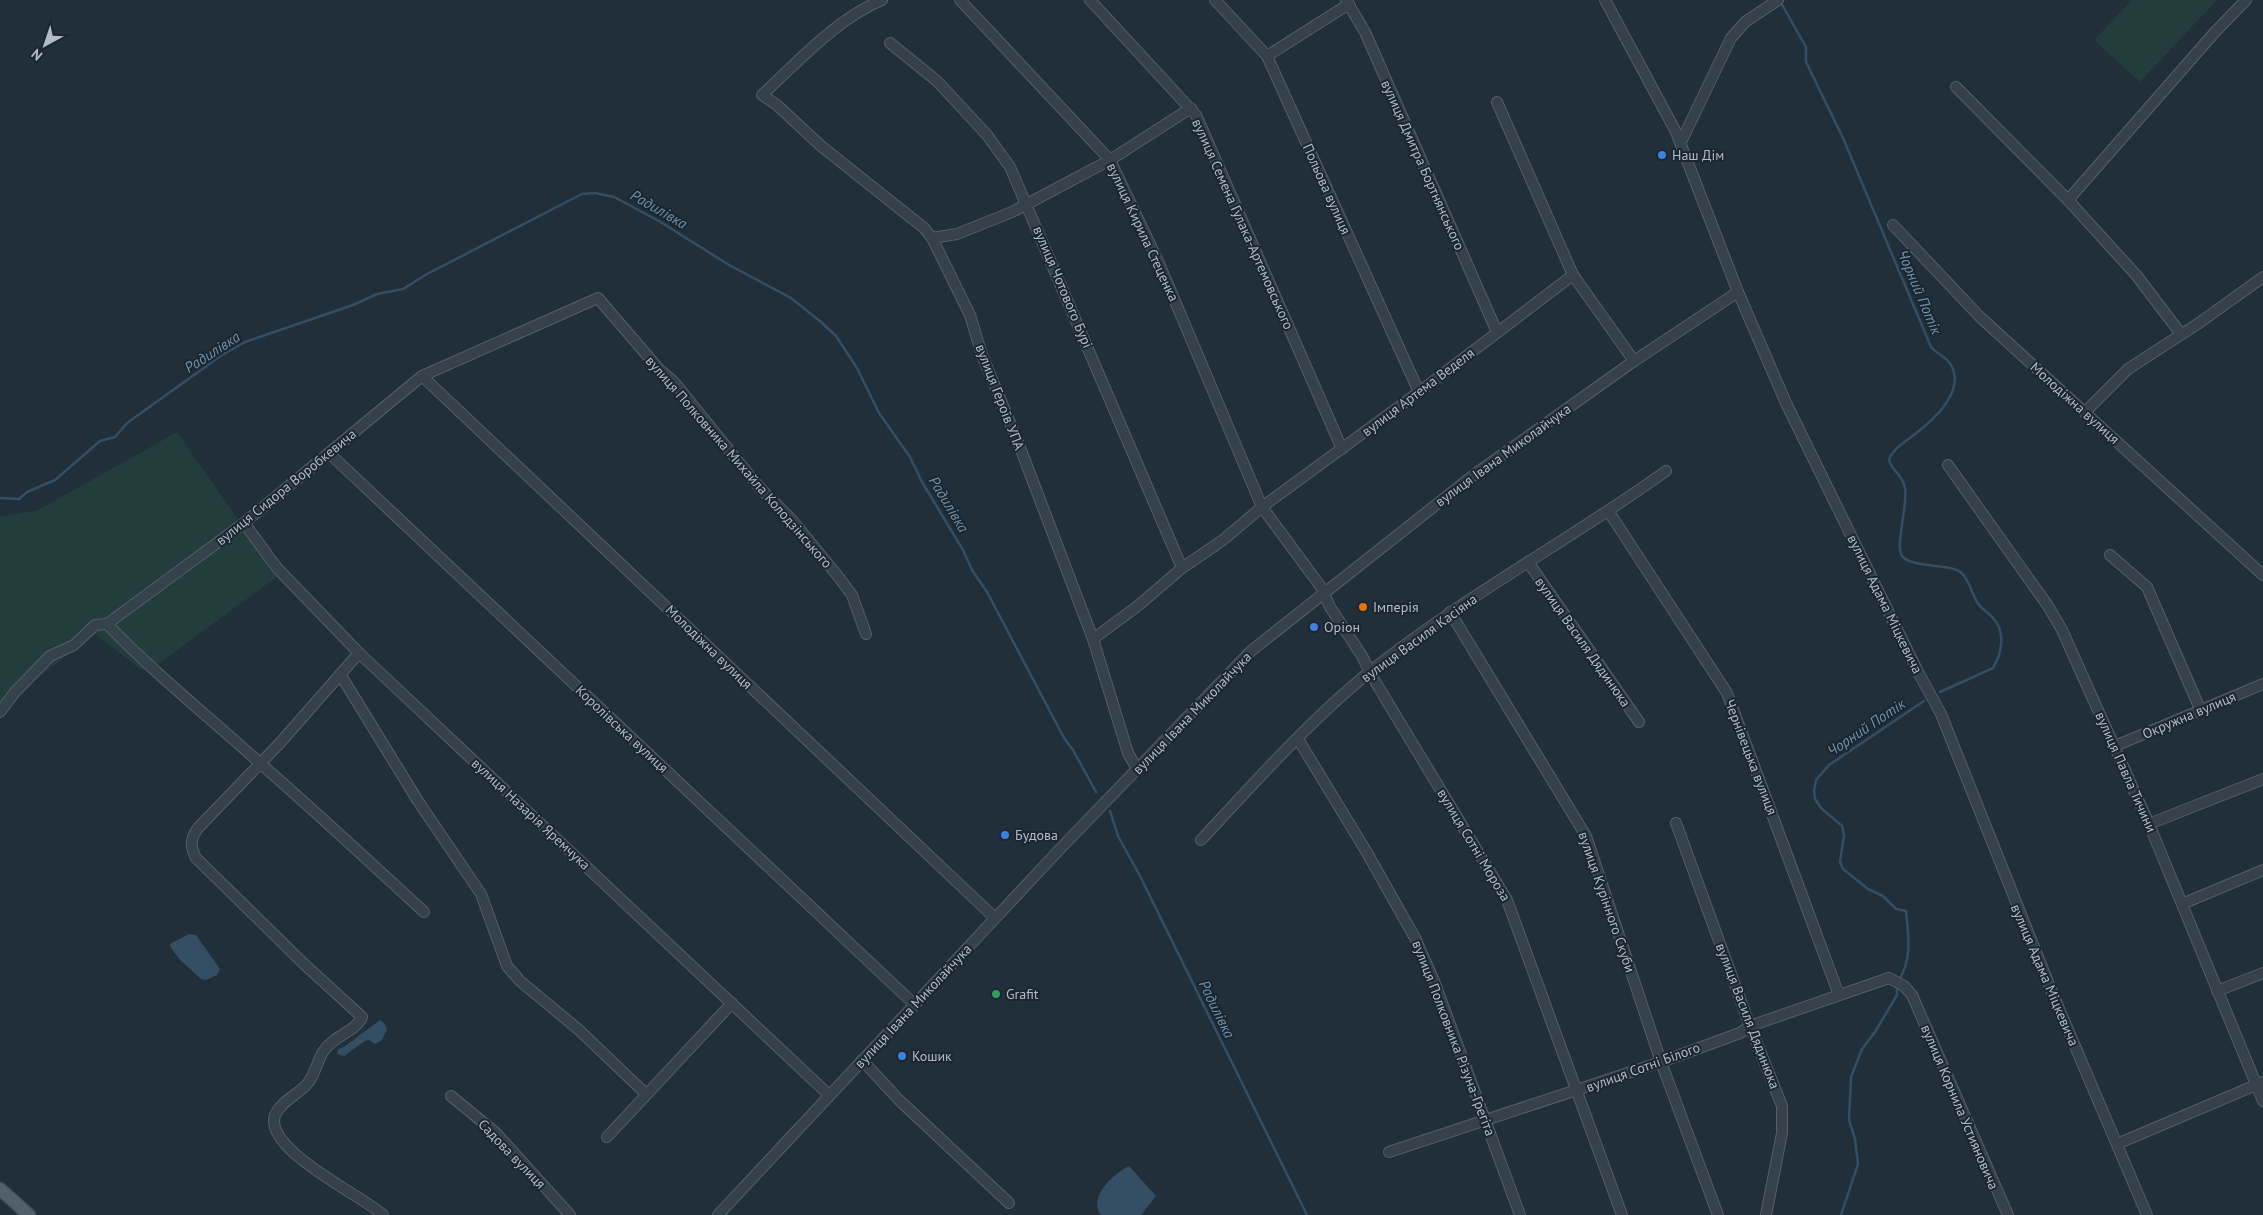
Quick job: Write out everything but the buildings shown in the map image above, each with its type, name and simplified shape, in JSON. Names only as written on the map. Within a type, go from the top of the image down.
[{"type":"main road","points":[[0,1189],[29,1215]]},
{"type":"street","name":"вулиця Героїв УПА","points":[[882,0],[869,6],[833,32],[762,95],[784,111],[821,146],[924,228],[932,238],[970,315],[982,355],[1016,437],[1093,639],[1128,753],[1137,769]]},
{"type":"street","name":"вулиця Кирила Стеценка","points":[[960,0],[1110,160],[1158,261],[1262,507]]},
{"type":"street","name":"вулиця Семена Гулака-Артемовського","points":[[1090,0],[1191,108],[1202,127],[1342,449]]},
{"type":"street","name":"Польова вулиця","points":[[1215,0],[1266,56],[1419,392]]},
{"type":"street","name":"вулиця Адама Міцкевича","points":[[1605,0],[1654,88],[1681,142],[1738,292],[1786,403],[1935,701],[2054,997],[2147,1215]]},
{"type":"street","points":[[2068,200],[2215,32],[2246,0]]},
{"type":"street","points":[[1266,56],[1348,2]]},
{"type":"street","name":"вулиця Дмитра Бортнянського","points":[[1348,2],[1365,32],[1496,332]]},
{"type":"street","points":[[1681,142],[1731,38],[1744,22],[1774,2]]},
{"type":"street","name":"вулиця Чотового Бурі","points":[[890,43],[937,81],[987,135],[1010,167],[1182,568]]},
{"type":"street","points":[[1956,87],[2068,200],[2137,276],[2181,334]]},
{"type":"street","points":[[1497,102],[1573,275],[1634,361]]},
{"type":"street","points":[[932,238],[950,236],[1012,212],[1110,160],[1191,108]]},
{"type":"street","name":"Молодіжна вулиця","points":[[1893,225],[1980,317],[2086,411],[2263,575]]},
{"type":"street","name":"вулиця Артема Веделя","points":[[1093,639],[1139,605],[1182,568],[1223,540],[1262,507],[1419,392],[1573,275]]},
{"type":"street","points":[[2086,411],[2128,369],[2238,296],[2263,277]]},
{"type":"street","name":"вулиця Івана Миколайчука","points":[[718,1215],[995,918],[1251,651],[1475,474],[1634,361],[1738,292]]},
{"type":"street","name":"вулиця Сидора Воробкевича","points":[[0,712],[15,692],[50,656],[74,646],[95,625],[107,624],[244,523],[330,454],[422,376],[598,298]]},
{"type":"street","name":"вулиця Полковника Михайла Колодзінського","points":[[598,298],[658,368],[674,382],[759,487],[792,520],[838,575],[852,595],[866,634]]},
{"type":"street","name":"Молодіжна вулиця","points":[[422,376],[995,918]]},
{"type":"street","name":"Королівська вулиця","points":[[330,454],[914,1004]]},
{"type":"street","name":"вулиця Павла Тичини","points":[[1948,465],[2048,606],[2062,630],[2149,824],[2217,991],[2259,1083],[2263,1102]]},
{"type":"street","name":"вулиця Василя Касіяна","points":[[1201,840],[1298,739],[1370,672],[1450,612],[1608,512],[1666,471]]},
{"type":"street","name":"вулиця Сотні Мороза","points":[[1262,507],[1324,592],[1330,606],[1362,656],[1507,900],[1622,1215]]},
{"type":"street","name":"Чернівецька вулиця","points":[[1608,512],[1727,693],[1839,995]]},
{"type":"street","name":"вулиця Назарія Яремчука","points":[[244,523],[277,568],[358,653],[829,1095]]},
{"type":"street","points":[[2110,555],[2147,586],[2200,709]]},
{"type":"street","name":"вулиця Василя Дядинюка","points":[[1528,562],[1639,722]]},
{"type":"street","name":"вулиця Курінного Скуби","points":[[1450,612],[1586,836],[1662,1062],[1718,1215]]},
{"type":"street","points":[[107,624],[135,653],[261,763],[424,912]]},
{"type":"street","points":[[358,653],[261,763],[198,828],[192,837],[191,847],[196,858],[362,1017],[359,1023],[330,1042],[323,1052],[309,1082],[279,1109],[275,1117],[274,1126],[283,1140],[316,1171],[363,1199],[383,1215]]},
{"type":"street","points":[[340,674],[418,801],[481,894],[508,966],[520,981],[579,1030],[646,1094]]},
{"type":"street","name":"Окружна вулиця","points":[[2115,746],[2200,709],[2262,688]]},
{"type":"street","name":"вулиця Полковника Різуна-Грегіта","points":[[1298,739],[1366,851],[1415,938],[1434,981],[1520,1215]]},
{"type":"street","points":[[2149,824],[2263,779]]},
{"type":"street","name":"вулиця Василя Дядинюка","points":[[1676,823],[1783,1112],[1782,1133],[1766,1215]]},
{"type":"street","points":[[2182,904],[2263,870]]},
{"type":"street","points":[[2217,991],[2263,973]]},
{"type":"street","name":"вулиця Сотні Білого","points":[[1389,1152],[1486,1122],[1662,1062],[1740,1033],[1750,1026],[1886,978],[1898,982]]},
{"type":"street","name":"вулиця Корнила Устияновича","points":[[1898,982],[1909,990],[1913,998],[2008,1215]]},
{"type":"street","points":[[607,1136],[732,1003]]},
{"type":"street","points":[[862,1060],[899,1100],[1009,1203]]},
{"type":"street","points":[[2116,1144],[2259,1083]]},
{"type":"street","name":"Садова вулиця","points":[[451,1096],[496,1133],[570,1215]]},
{"type":"green space","points":[[2132,0],[2217,0],[2140,82],[2094,40]]},
{"type":"green space","points":[[177,432],[278,576],[160,663],[141,670],[95,634],[0,707],[0,517],[38,510]]},
{"type":"water","points":[[189,934],[196,935],[220,969],[217,975],[206,980],[201,979],[180,960],[171,948],[170,944]]},
{"type":"water","points":[[380,1020],[387,1029],[382,1040],[375,1044],[369,1040],[365,1041],[344,1056],[337,1054],[338,1049],[344,1047]]},
{"type":"water","points":[[1129,1166],[1156,1196],[1141,1215],[1101,1215],[1097,1201],[1104,1187],[1116,1174]]},
{"type":"waterway","name":"Чорний Потік","points":[[1780,1],[1806,47],[1806,62],[1843,138],[1931,347],[1949,362],[1954,375],[1951,395],[1945,404],[1930,422],[1897,448],[1889,459],[1902,479],[1905,488],[1905,505],[1900,543],[1902,556],[1906,560],[1919,564],[1951,568],[1961,572],[1979,604],[1993,618],[2000,630],[1999,656],[1993,668],[1940,692]]},
{"type":"waterway","name":"Радилівка","points":[[0,498],[19,499],[27,492],[55,480],[100,441],[115,437],[127,423],[222,355],[245,342],[353,305],[377,294],[403,289],[427,274],[582,194],[595,193],[614,197],[659,221],[729,265],[791,298],[836,336],[857,368],[879,413],[910,457],[922,482],[963,550],[972,570],[987,592],[1064,738],[1073,750],[1096,792]]},
{"type":"waterway","name":"Чорний Потік","points":[[1899,980],[1906,963],[1909,946],[1906,911],[1896,909],[1883,896],[1868,889],[1843,869],[1840,862],[1844,835],[1842,826],[1821,808],[1815,799],[1814,791],[1816,780],[1829,765],[1924,701]]},
{"type":"waterway","name":"Радилівка","points":[[1110,811],[1118,836],[1140,876],[1307,1215]]},
{"type":"waterway","name":"Чорний Потік","points":[[1841,1215],[1858,1164],[1855,1139],[1849,1120],[1851,1077],[1862,1049],[1875,1032],[1897,995],[1897,985]]},
{"type":"place","name":"Наш Дім","points":[[1662,155]]},
{"type":"place","name":"Імперія","points":[[1363,607]]},
{"type":"place","name":"Оріон","points":[[1314,627]]},
{"type":"place","name":"Будова","points":[[1005,835]]},
{"type":"place","name":"Grafit","points":[[996,994]]},
{"type":"place","name":"Кошик","points":[[902,1056]]}]
